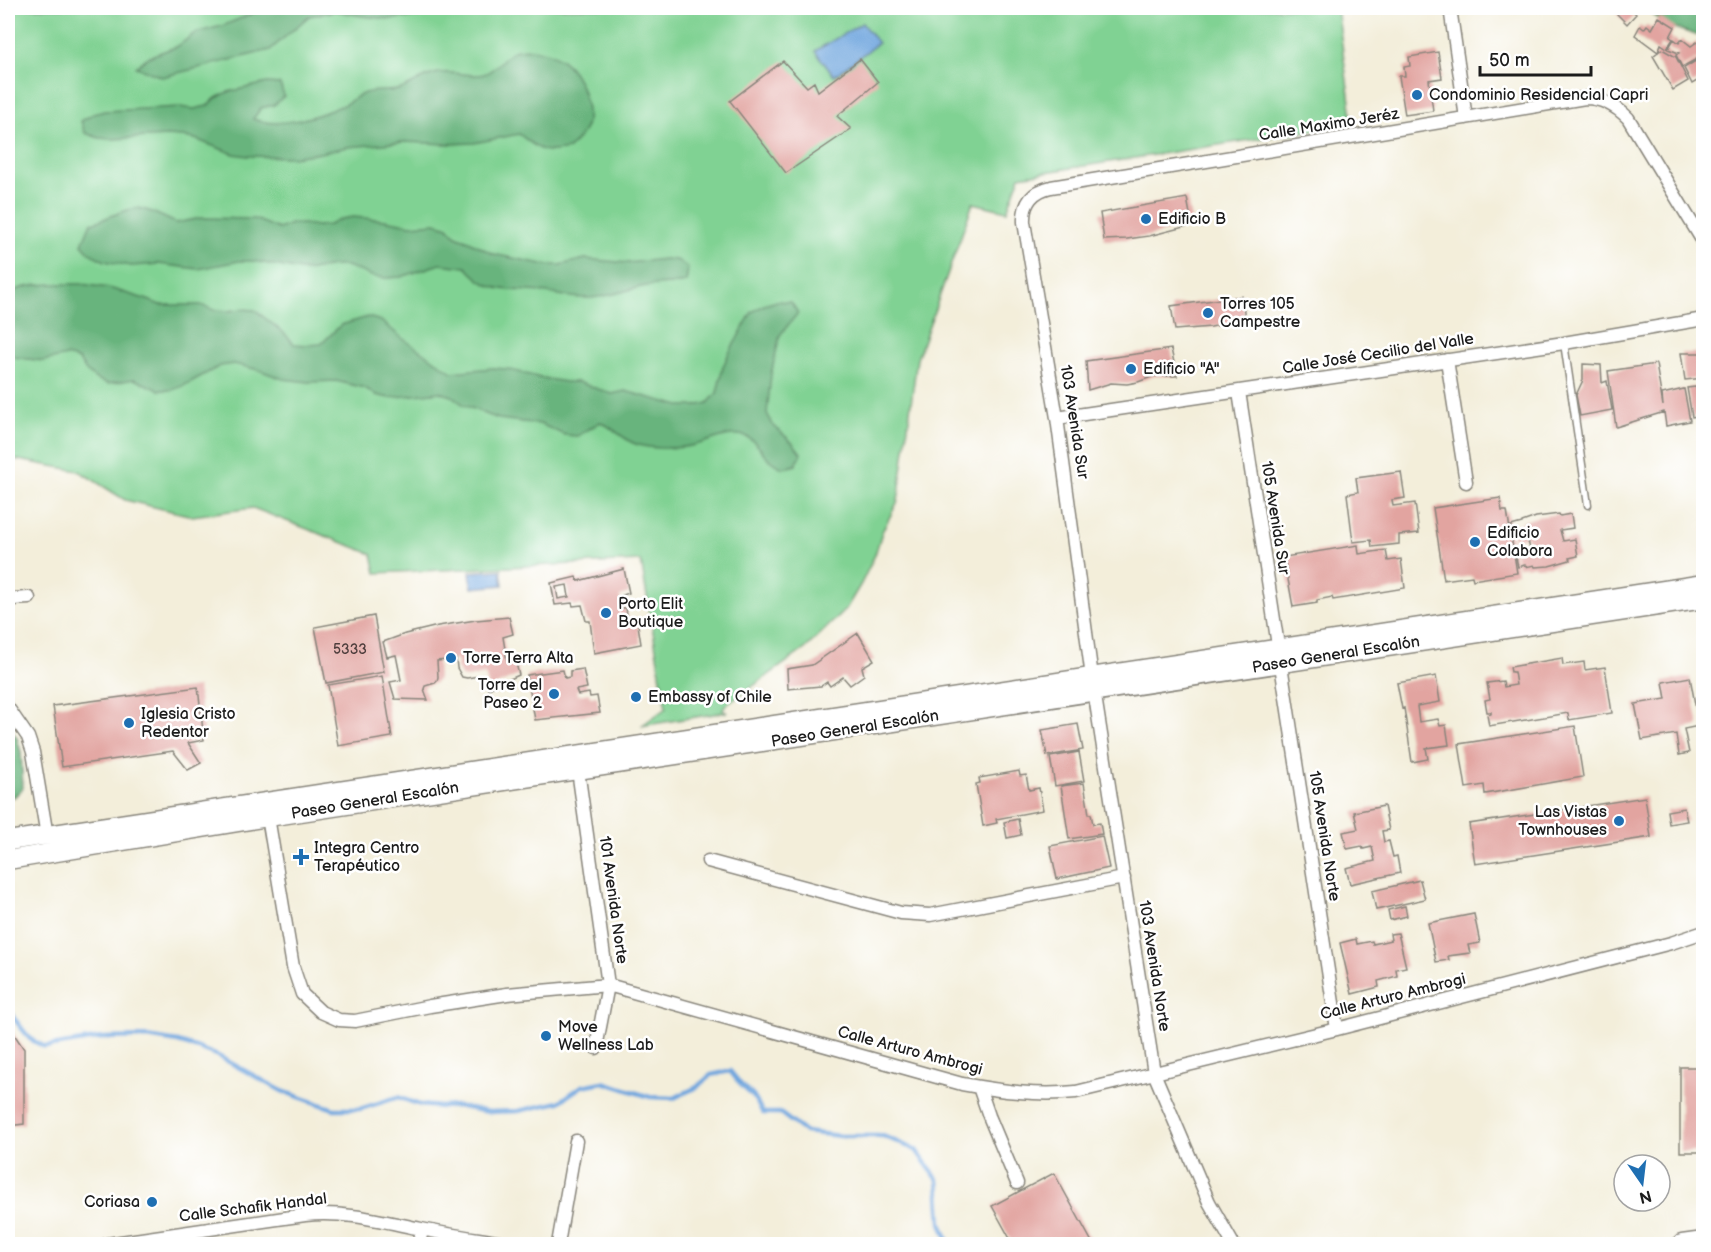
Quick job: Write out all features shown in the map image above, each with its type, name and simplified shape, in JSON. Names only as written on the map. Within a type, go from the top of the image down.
[{"type":"street","points":[[1450,8],[1467,117]]},
{"type":"street","name":"Calle Maximo Jeréz","points":[[1051,187],[1585,98],[1611,104],[1628,118],[1704,243]]},
{"type":"street","name":"103 Avenida Sur","points":[[1051,187],[1031,197],[1024,210],[1024,222],[1057,418],[1093,684]]},
{"type":"street","name":"Calle José Cecilio del Valle","points":[[1057,418],[1564,343],[1704,319]]},
{"type":"street","points":[[1447,360],[1466,482]]},
{"type":"street","name":"105 Avenida Sur","points":[[1239,392],[1279,656]]},
{"type":"street","name":"Paseo General Escalón","points":[[8,841],[267,810],[1279,656],[1702,595]]},
{"type":"street","points":[[8,601],[28,598]]},
{"type":"street","name":"105 Avenida Norte","points":[[1279,656],[1337,1029]]},
{"type":"street","name":"103 Avenida Norte","points":[[1093,684],[1154,1073],[1209,1202],[1233,1245]]},
{"type":"street","points":[[8,708],[28,737],[33,752],[47,836]]},
{"type":"street","name":"101 Avenida Norte","points":[[577,763],[608,984],[596,1048]]},
{"type":"street","name":"Paseo General Escalón","points":[[8,860],[267,810]]},
{"type":"street","name":"Calle Arturo Ambrogi","points":[[267,810],[293,967],[302,994],[321,1012],[339,1020],[355,1021],[507,994],[608,984],[962,1084],[1029,1093],[1076,1092],[1337,1029],[1671,943],[1704,932]]},
{"type":"street","points":[[708,861],[884,909],[916,915],[930,915],[1124,878]]},
{"type":"street","points":[[980,1087],[989,1116],[1017,1183]]},
{"type":"street","points":[[558,1245],[576,1142]]},
{"type":"street","name":"Calle Schafik Handal","points":[[106,1245],[318,1214],[358,1216],[509,1245]]},
{"type":"street","points":[[419,1245],[422,1230]]},
{"type":"street","points":[[1682,1245],[1704,1241]]},
{"type":"lane","points":[[1564,343],[1588,505]]},
{"type":"green space","points":[[8,8],[1337,8],[1353,124],[1020,176],[1007,211],[973,203],[917,359],[898,501],[882,532],[875,555],[846,609],[805,649],[725,706],[723,710],[726,712],[641,726],[666,708],[641,561],[376,573],[372,554],[253,508],[192,516],[125,500],[79,471],[8,458]]},
{"type":"green space","points":[[262,8],[441,8],[417,17],[390,19],[336,11],[309,16],[270,50],[162,77],[136,67],[148,57],[178,46],[195,33],[222,26]]},
{"type":"green space","points":[[1647,8],[1703,8],[1703,37],[1664,25]]},
{"type":"green space","points":[[531,49],[543,51],[561,60],[574,73],[583,92],[587,123],[581,135],[569,149],[542,150],[519,134],[474,143],[405,142],[347,147],[292,157],[248,156],[234,154],[195,139],[182,137],[99,138],[85,133],[81,121],[93,114],[105,111],[180,107],[194,109],[207,106],[228,92],[267,83],[280,84],[284,96],[274,105],[261,108],[253,119],[263,122],[285,122],[309,118],[344,105],[365,93],[401,89],[434,74],[447,72],[484,74],[512,52]]},
{"type":"green space","points":[[139,208],[176,223],[201,218],[255,219],[279,229],[291,224],[329,225],[341,219],[353,217],[411,225],[436,223],[448,227],[456,236],[493,254],[547,265],[560,265],[585,259],[628,263],[665,259],[677,260],[688,268],[686,282],[641,287],[600,297],[580,298],[500,289],[484,283],[466,267],[440,264],[401,277],[387,278],[374,277],[347,266],[306,271],[253,261],[239,261],[198,269],[159,264],[131,266],[105,261],[91,254],[82,244],[91,223]]},
{"type":"green space","points":[[82,284],[109,288],[160,305],[201,305],[214,310],[228,311],[255,310],[294,344],[321,344],[341,325],[368,317],[381,321],[452,372],[507,369],[537,377],[578,382],[612,394],[625,391],[680,406],[708,403],[717,393],[728,355],[752,312],[777,301],[791,302],[798,313],[780,335],[771,374],[767,413],[773,425],[801,453],[796,465],[783,468],[771,461],[750,439],[740,435],[723,436],[688,446],[654,448],[637,445],[600,422],[578,436],[565,435],[540,424],[499,419],[464,405],[452,396],[440,392],[389,398],[376,395],[365,388],[336,381],[309,382],[283,379],[234,364],[220,366],[172,390],[159,390],[134,379],[108,384],[96,379],[86,371],[79,360],[67,356],[43,361],[14,357],[8,351],[8,295],[23,287]]},
{"type":"green space","points":[[8,725],[17,738],[21,752],[23,788],[14,797],[8,798]]},
{"type":"water","points":[[862,23],[878,43],[834,76],[815,51]]},
{"type":"water","points":[[501,570],[503,585],[472,588],[470,572]]},
{"type":"building","points":[[1611,8],[1630,8],[1636,14],[1627,24]]},
{"type":"building","points":[[1659,17],[1675,27],[1670,37],[1673,39],[1667,48],[1661,44],[1658,52],[1635,35],[1640,26],[1644,29],[1647,25],[1652,29]]},
{"type":"building","points":[[1674,39],[1679,43],[1682,39],[1691,46],[1697,42],[1704,51],[1704,55],[1682,67],[1676,55],[1679,53],[1668,49]]},
{"type":"building","points":[[1662,49],[1676,57],[1688,81],[1673,90],[1653,56]]},
{"type":"building","name":"Condominio Residencial Capri","points":[[1438,52],[1442,78],[1429,80],[1433,111],[1405,115],[1399,76],[1405,76],[1404,67],[1410,66],[1409,57]]},
{"type":"building","points":[[1704,56],[1704,77],[1692,84],[1684,68]]},
{"type":"building","points":[[860,59],[878,82],[837,116],[851,129],[786,173],[730,101],[783,61],[807,87],[814,82],[818,91]]},
{"type":"building","name":"Edificio B","points":[[1187,198],[1192,225],[1149,236],[1104,240],[1100,213]]},
{"type":"building","name":"Torres 105 Campestre","points":[[1242,296],[1245,320],[1211,327],[1175,330],[1171,306]]},
{"type":"building","name":"Edificio \"A\"","points":[[1171,349],[1177,376],[1154,376],[1138,382],[1111,383],[1088,390],[1086,361]]},
{"type":"building","points":[[1681,353],[1704,353],[1704,378],[1685,380]]},
{"type":"building","points":[[1583,364],[1601,365],[1602,383],[1607,381],[1612,410],[1580,416],[1576,395],[1583,380]]},
{"type":"building","points":[[1656,364],[1663,406],[1662,394],[1684,389],[1690,421],[1666,426],[1664,412],[1616,427],[1608,371]]},
{"type":"building","points":[[1704,386],[1704,415],[1692,417],[1687,388]]},
{"type":"building","points":[[1401,472],[1405,498],[1392,500],[1393,506],[1415,503],[1419,533],[1399,535],[1399,544],[1372,547],[1371,540],[1353,542],[1347,494],[1358,492],[1356,478]]},
{"type":"building","name":"Edificio Colabora","points":[[1500,498],[1502,511],[1507,511],[1517,573],[1473,580],[1472,576],[1444,580],[1433,508]]},
{"type":"building","points":[[1559,514],[1560,516],[1571,514],[1573,528],[1560,530],[1563,541],[1575,539],[1578,556],[1549,566],[1518,567],[1515,552],[1530,549],[1527,537],[1514,539],[1511,526],[1536,517]]},
{"type":"building","points":[[1358,545],[1359,554],[1386,550],[1388,561],[1401,559],[1405,588],[1333,600],[1332,597],[1317,600],[1317,603],[1293,607],[1284,557]]},
{"type":"building","name":"Porto Elit Boutique","points":[[624,569],[629,593],[620,596],[622,608],[626,608],[628,621],[637,619],[641,644],[594,653],[590,621],[586,621],[582,605],[573,606],[572,603],[555,605],[551,583],[576,577],[578,581]],"holes":[[[567,585],[569,597],[558,599],[556,587]]]},
{"type":"building","points":[[374,616],[384,672],[326,683],[315,627]]},
{"type":"building","name":"Torre Terra Alta","points":[[509,617],[513,634],[503,637],[507,661],[515,659],[519,675],[488,689],[485,675],[462,677],[457,668],[456,659],[437,661],[437,681],[425,686],[424,689],[428,700],[395,699],[390,682],[401,680],[396,655],[387,657],[383,642],[438,626]]},
{"type":"building","points":[[858,633],[874,660],[862,667],[864,675],[850,685],[843,677],[830,686],[827,682],[821,686],[788,689],[787,669],[812,665]]},
{"type":"building","points":[[1562,658],[1563,665],[1584,662],[1585,670],[1605,667],[1612,713],[1569,720],[1568,713],[1489,726],[1487,715],[1491,712],[1487,712],[1485,700],[1490,699],[1487,683],[1503,681],[1504,687],[1516,685],[1514,672],[1511,672],[1510,667]]},
{"type":"building","name":"Torre del Paseo 2","points":[[583,669],[587,688],[576,690],[578,695],[589,693],[590,697],[597,696],[600,713],[535,720],[527,675],[563,670],[565,678],[570,677],[570,671]]},
{"type":"building","points":[[382,676],[392,737],[338,746],[328,685]]},
{"type":"building","points":[[1436,676],[1440,702],[1417,706],[1419,722],[1438,719],[1440,726],[1446,725],[1449,745],[1426,748],[1428,759],[1412,762],[1404,708],[1402,709],[1397,683]]},
{"type":"building","points":[[1690,677],[1699,726],[1684,729],[1689,753],[1679,755],[1676,734],[1642,740],[1635,704],[1666,699],[1663,682]]},
{"type":"building","name":"Iglesia Cristo Redentor","points":[[198,687],[204,740],[188,743],[201,763],[188,770],[173,751],[62,767],[53,706]]},
{"type":"building","points":[[1078,724],[1083,750],[1047,756],[1042,730]]},
{"type":"building","points":[[1575,726],[1583,777],[1485,794],[1484,785],[1466,788],[1459,744]]},
{"type":"building","points":[[1079,752],[1084,781],[1055,786],[1050,757]]},
{"type":"building","points":[[1019,771],[1020,776],[1026,775],[1029,790],[1039,788],[1043,810],[996,819],[997,823],[983,826],[976,784],[980,783],[979,778]]},
{"type":"building","points":[[1084,783],[1089,814],[1091,814],[1093,824],[1100,823],[1102,834],[1069,839],[1061,786]]},
{"type":"building","points":[[1645,797],[1651,837],[1475,864],[1469,824]]},
{"type":"building","points":[[1384,806],[1389,830],[1382,831],[1384,842],[1389,841],[1393,857],[1397,856],[1400,873],[1350,884],[1346,868],[1375,861],[1372,847],[1347,849],[1343,832],[1358,829],[1354,812]]},
{"type":"building","points":[[1684,808],[1687,821],[1669,824],[1667,811]]},
{"type":"building","points":[[1018,819],[1021,835],[1007,838],[1004,822]]},
{"type":"building","points":[[1102,836],[1109,868],[1057,879],[1050,846]]},
{"type":"building","points":[[1420,880],[1425,899],[1376,910],[1372,891]]},
{"type":"building","points":[[1405,906],[1407,916],[1390,920],[1388,910]]},
{"type":"building","points":[[1474,914],[1480,943],[1468,945],[1470,953],[1448,956],[1449,960],[1436,962],[1428,923]]},
{"type":"building","points":[[1398,933],[1406,967],[1396,969],[1397,976],[1378,981],[1379,987],[1352,994],[1340,943],[1356,939],[1357,944],[1372,941],[1373,944],[1391,940],[1390,934]]},
{"type":"building","points":[[8,1025],[24,1049],[24,1124],[8,1126]]},
{"type":"building","points":[[1680,1067],[1704,1067],[1704,1152],[1680,1152]]},
{"type":"building","points":[[1054,1173],[1093,1244],[1013,1244],[992,1206]]},
{"type":"waterway","points":[[8,1007],[30,1039],[45,1047],[102,1038],[147,1037],[178,1042],[218,1056],[282,1091],[334,1109],[360,1109],[398,1097],[420,1105],[456,1106],[489,1112],[518,1111],[559,1102],[582,1086],[603,1082],[650,1097],[674,1098],[697,1087],[711,1075],[730,1071],[753,1096],[763,1113],[780,1113],[805,1132],[840,1136],[883,1136],[916,1150],[938,1180],[941,1223],[949,1244]]},
{"type":"place","name":"Condominio Residencial Capri","points":[[1417,95]]},
{"type":"place","name":"Edificio B","points":[[1146,219]]},
{"type":"place","name":"Torres 105 Campestre","points":[[1208,313]]},
{"type":"place","name":"Edificio \"A\"","points":[[1131,369]]},
{"type":"place","name":"Edificio Colabora","points":[[1475,542]]},
{"type":"place","name":"Porto Elit Boutique","points":[[606,613]]},
{"type":"place","name":"Torre Terra Alta","points":[[451,658]]},
{"type":"place","name":"Torre del Paseo 2","points":[[554,694]]},
{"type":"place","name":"Embassy of Chile","points":[[636,697]]},
{"type":"place","name":"Iglesia Cristo Redentor","points":[[129,723]]},
{"type":"place","name":"Las Vistas Townhouses","points":[[1619,821]]},
{"type":"place","name":"Integra Centro Terapéutico","points":[[301,857]]},
{"type":"place","name":"Move Wellness Lab","points":[[546,1036]]},
{"type":"place","name":"Coriasa","points":[[152,1202]]}]
